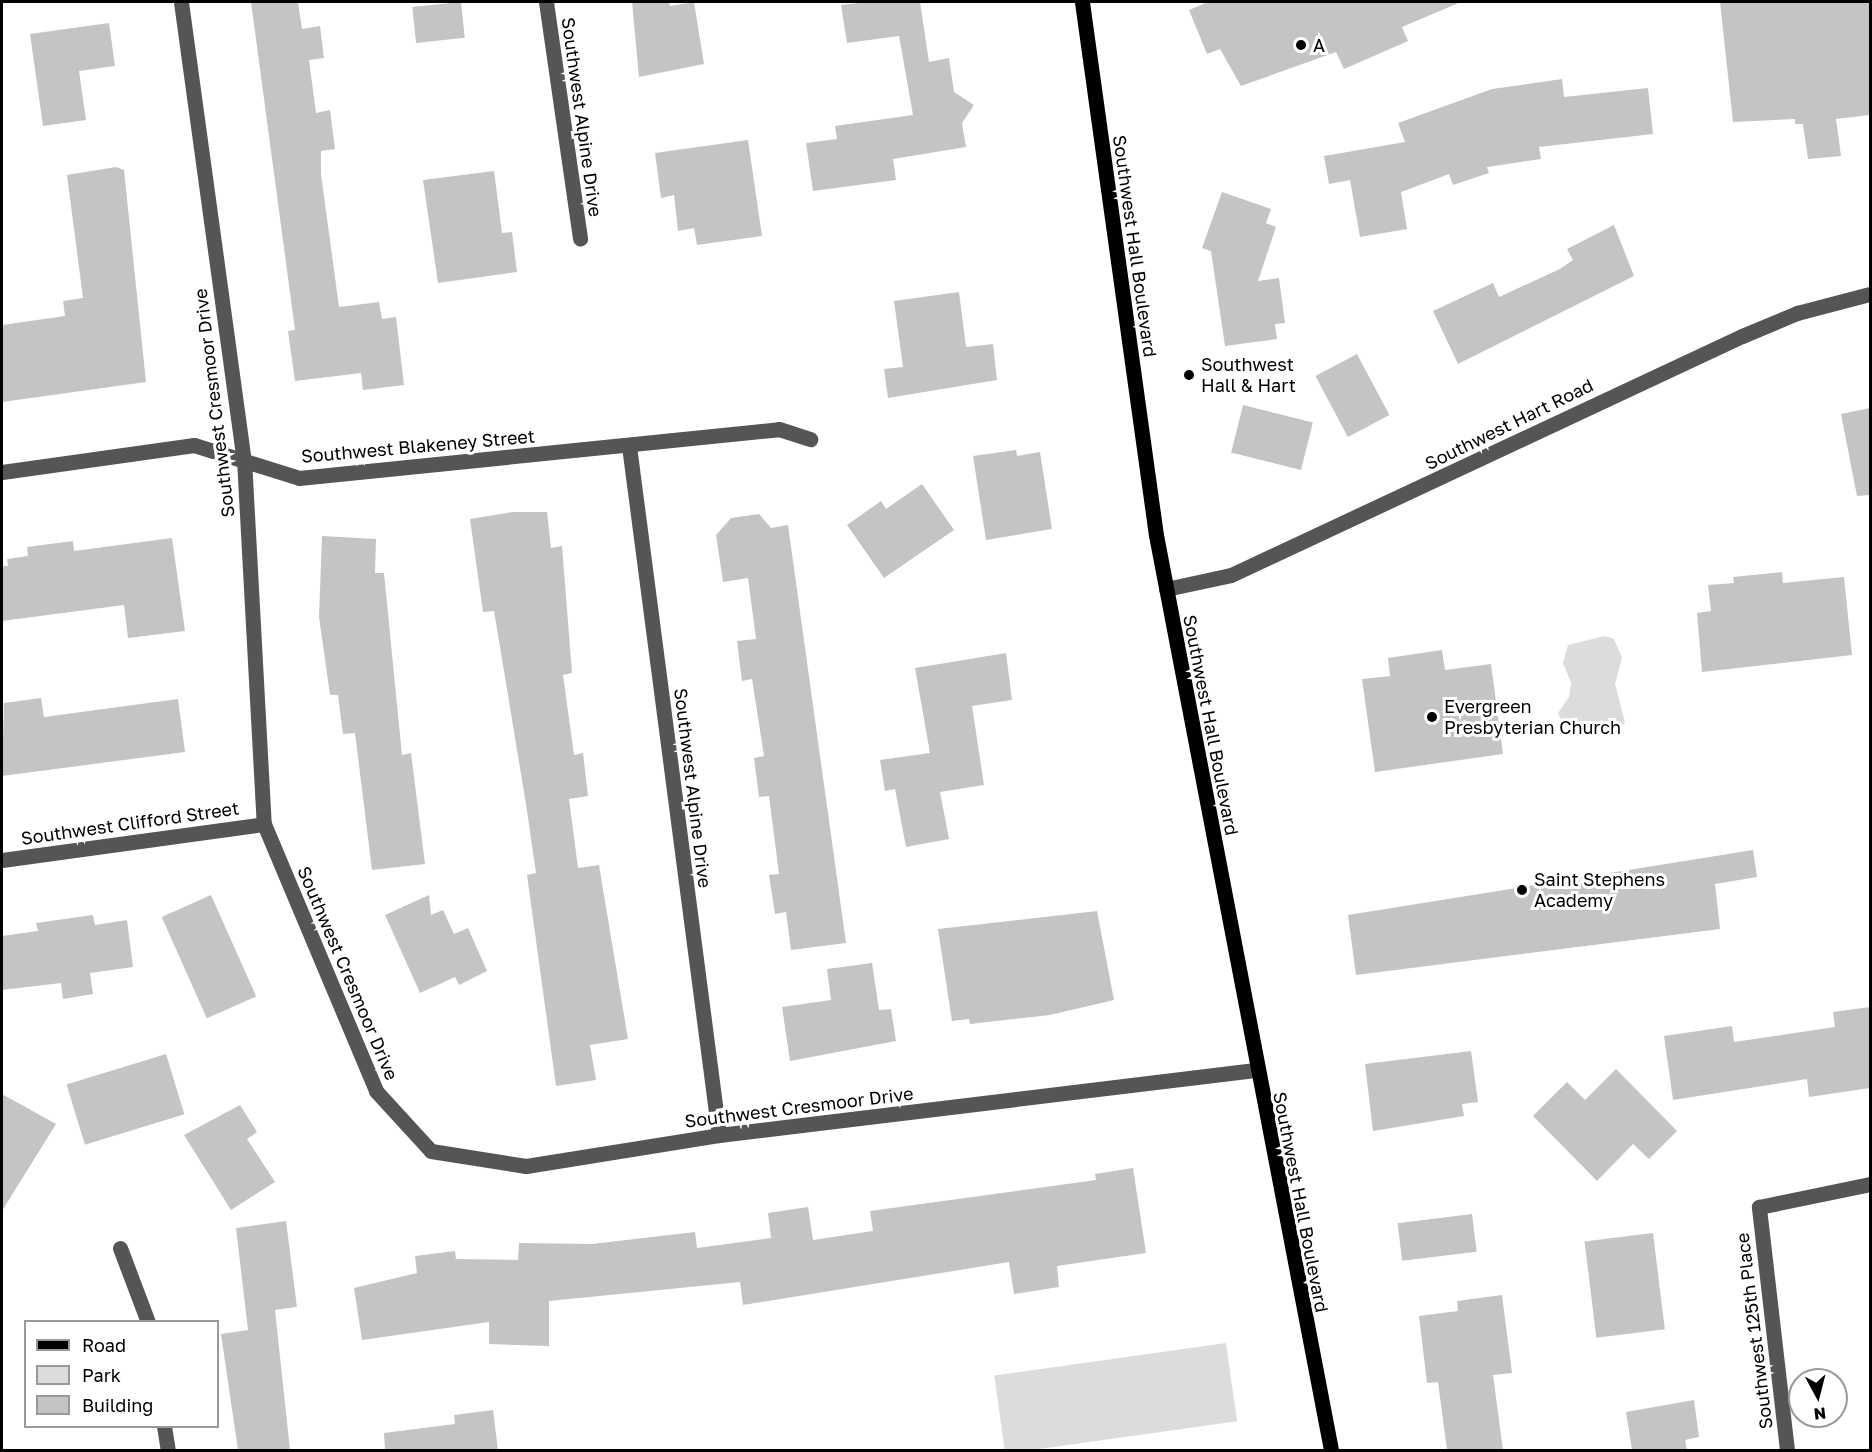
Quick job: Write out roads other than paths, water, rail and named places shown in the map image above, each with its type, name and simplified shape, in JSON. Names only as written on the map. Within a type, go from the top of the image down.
[{"type":"main road","name":"Southwest Hall Boulevard","points":[[1082,2],[1166,589],[1255,1070],[1330,1449]]},
{"type":"street","name":"Southwest Cresmoor Drive","points":[[181,2],[244,459],[264,824],[376,1091],[431,1151],[526,1166],[719,1136],[1255,1070]]},
{"type":"street","name":"Southwest Alpine Drive","points":[[546,2],[580,238]]},
{"type":"street","name":"Southwest Hart Road","points":[[1166,589],[1231,576],[1742,336],[1797,313],[1870,294]]},
{"type":"street","name":"Southwest Blakeney Street","points":[[2,472],[194,445],[300,478],[779,429],[810,440]]},
{"type":"street","name":"Southwest Alpine Drive","points":[[629,446],[719,1136]]},
{"type":"street","name":"Southwest Clifford Street","points":[[2,860],[264,824]]},
{"type":"street","name":"Southwest 125th Place","points":[[1787,1450],[1759,1207],[1818,1190],[1870,1184]]},
{"type":"street","points":[[120,1248],[147,1320]]},
{"type":"street","points":[[164,1428],[168,1450]]},
{"type":"place","name":"A","points":[[1301,45]]},
{"type":"place","name":"Southwest Hall & Hart","points":[[1189,375]]},
{"type":"place","name":"Evergreen Presbyterian Church","points":[[1432,717]]},
{"type":"place","name":"Saint Stephens Academy","points":[[1522,890]]}]
